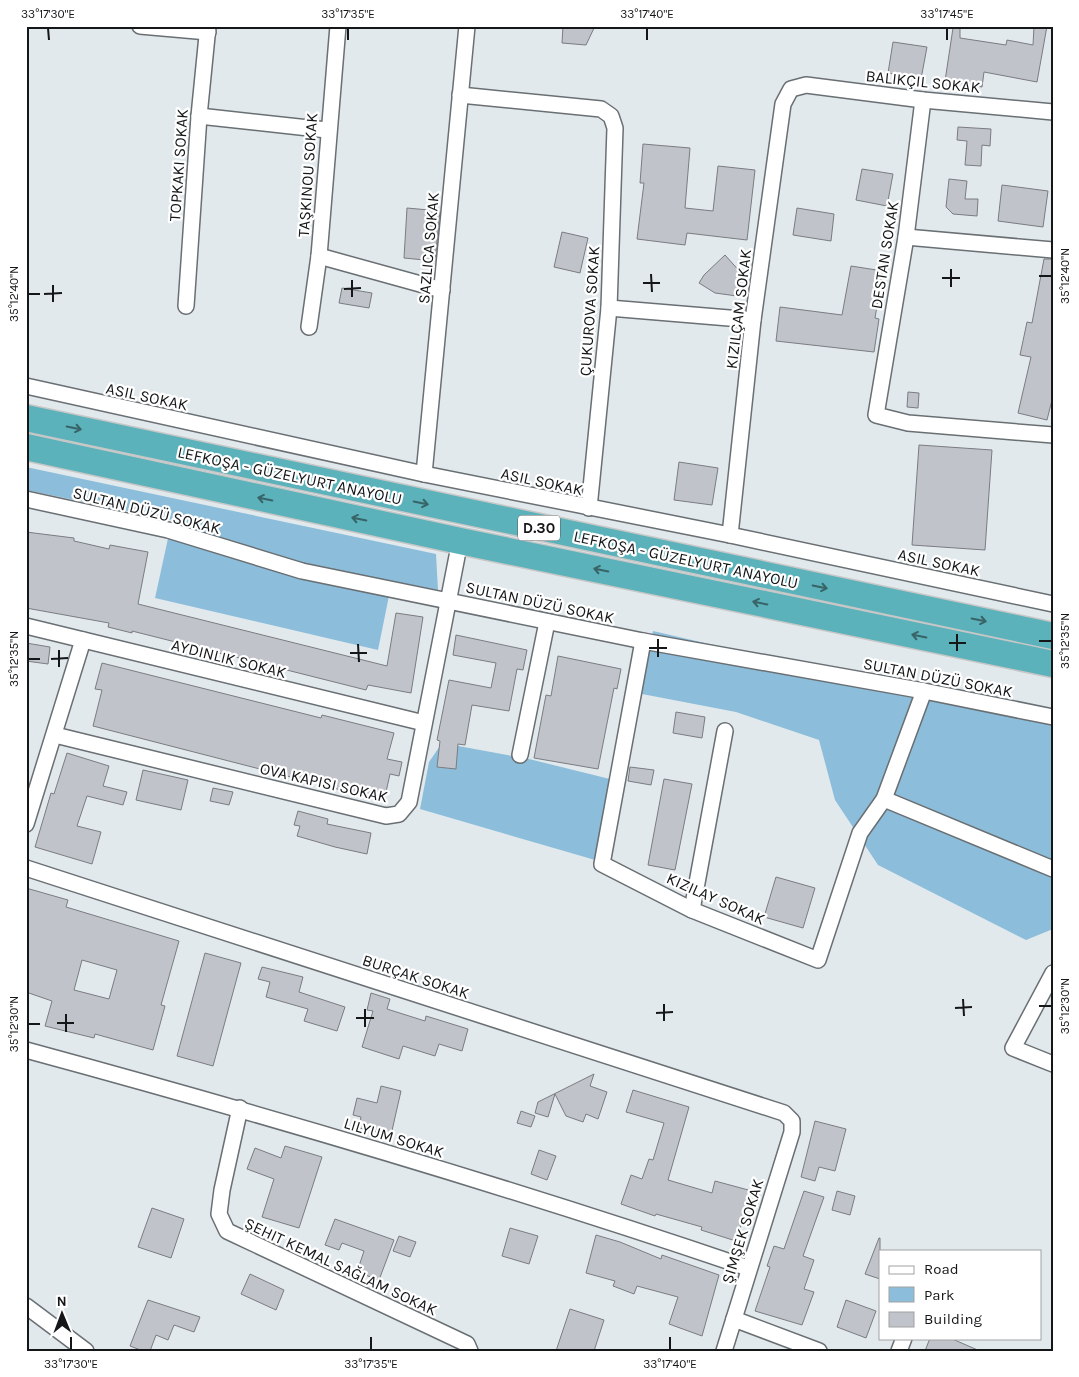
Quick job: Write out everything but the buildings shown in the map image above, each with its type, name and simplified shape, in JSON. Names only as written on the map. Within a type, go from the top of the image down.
[{"type":"highway","name":"LEFKOŞA - GÜZELYURT ANAYOLU","points":[[26,418],[1053,636]]},
{"type":"highway","name":"LEFKOŞA - GÜZELYURT ANAYOLU","points":[[26,447],[460,541],[1053,664]]},
{"type":"street","points":[[140,26],[208,29],[199,116],[186,306]]},
{"type":"street","points":[[309,326],[319,256],[327,130],[338,26]]},
{"type":"street","points":[[424,474],[468,26]]},
{"type":"street","points":[[730,535],[753,320],[783,104],[791,89],[806,85],[923,100],[1053,112]]},
{"type":"street","name":"ÇUKUROVA SOKAK","points":[[460,95],[601,110],[611,116],[615,128],[609,308],[589,508]]},
{"type":"street","name":"DESTAN SOKAK","points":[[923,100],[906,237],[876,415],[908,423],[1053,435]]},
{"type":"street","points":[[199,116],[327,130]]},
{"type":"street","points":[[906,237],[1053,250]]},
{"type":"street","points":[[319,256],[442,290]]},
{"type":"street","points":[[609,308],[753,320]]},
{"type":"street","name":"ASIL SOKAK","points":[[26,386],[424,474],[730,535],[1053,604]]},
{"type":"street","name":"SULTAN DÜZÜ SOKAK","points":[[26,499],[168,530],[302,571],[643,641],[924,691],[1053,717]]},
{"type":"street","points":[[55,735],[386,816],[399,814],[408,802],[460,541]]},
{"type":"street","points":[[520,756],[547,622]]},
{"type":"street","points":[[26,626],[424,724]]},
{"type":"street","points":[[26,824],[83,640]]},
{"type":"street","points":[[643,641],[602,864],[692,910],[818,960],[860,833],[884,799],[924,691]]},
{"type":"street","points":[[692,910],[725,731]]},
{"type":"street","points":[[884,799],[1053,869]]},
{"type":"street","name":"BURÇAK SOKAK","points":[[26,868],[784,1113],[792,1121]]},
{"type":"street","points":[[1053,973],[1013,1048],[1053,1064]]},
{"type":"street","name":"LILYUM SOKAK","points":[[26,1050],[240,1108],[608,1220],[748,1268]]},
{"type":"street","name":"ŞEHIT KEMAL SAĞLAM SOKAK","points":[[240,1108],[222,1190],[219,1214],[226,1231],[467,1344],[470,1351]]},
{"type":"street","name":"ŞIMŞEK SOKAK","points":[[724,1351],[748,1268],[792,1132],[792,1121]]},
{"type":"street","points":[[26,1306],[86,1351]]},
{"type":"street","points":[[734,1319],[819,1351]]},
{"type":"green space","points":[[26,467],[436,554],[438,590],[392,581],[378,650],[155,598],[172,520],[26,490]]},
{"type":"green space","points":[[653,631],[1053,724],[1053,929],[1026,940],[878,865],[835,800],[819,740],[736,712],[642,694]]},
{"type":"green space","points":[[442,743],[529,759],[618,781],[602,862],[420,809],[429,762]]}]
